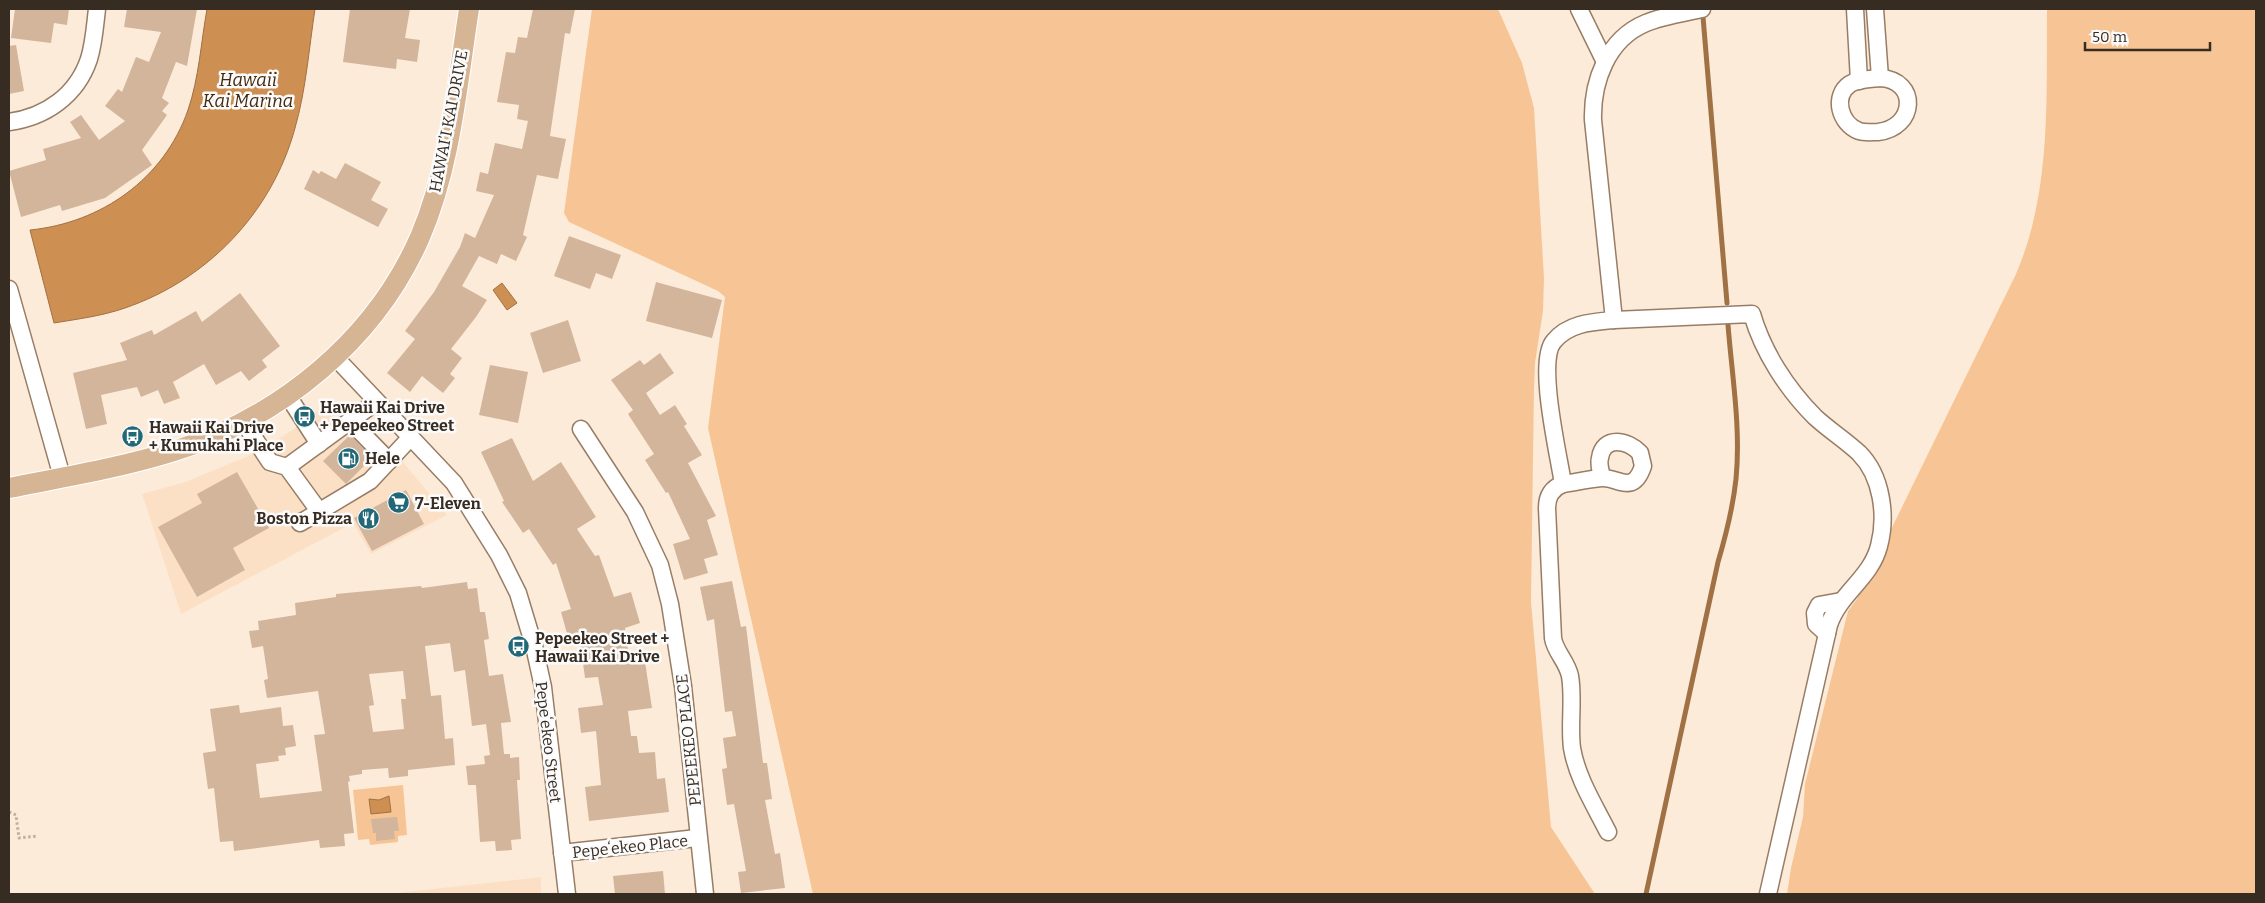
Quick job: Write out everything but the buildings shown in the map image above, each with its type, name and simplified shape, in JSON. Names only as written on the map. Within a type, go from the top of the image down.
[{"type":"main road","name":"HAWAI’I KAI DRIVE","points":[[9,488],[120,465],[176,450],[243,422],[288,396],[335,357],[359,331],[390,292],[420,238],[446,151],[469,9]]},
{"type":"street","points":[[9,122],[30,118],[45,112],[64,98],[74,87],[89,59],[97,9]]},
{"type":"street","points":[[1579,9],[1605,62]]},
{"type":"street","points":[[1614,320],[1593,106],[1597,79],[1605,62],[1620,42],[1644,24],[1702,9]]},
{"type":"street","points":[[1855,9],[1859,81]]},
{"type":"street","points":[[1875,9],[1880,78]]},
{"type":"street","points":[[1880,78],[1896,81],[1902,87],[1908,102],[1904,119],[1898,125],[1882,131],[1860,132],[1853,128],[1842,115],[1840,107],[1845,90],[1850,84],[1859,81],[1880,78]]},
{"type":"street","points":[[9,289],[62,477]]},
{"type":"street","points":[[1563,484],[1546,378],[1550,348],[1554,341],[1574,326],[1588,322],[1752,314],[1772,361],[1789,387],[1816,417],[1861,455],[1875,478],[1882,511],[1879,544],[1872,564],[1832,614],[1768,894]]},
{"type":"street","name":"Pepeʻekeo Street","points":[[335,357],[454,483],[499,554],[518,593],[534,646],[543,687],[567,894]]},
{"type":"street","points":[[288,396],[319,444]]},
{"type":"street","points":[[287,468],[376,402]]},
{"type":"street","points":[[350,421],[389,461]]},
{"type":"street","points":[[243,422],[270,462],[287,468],[319,511]]},
{"type":"street","name":"PEPEEKEO PLACE","points":[[581,429],[635,512],[660,565],[670,604],[683,686],[697,838],[705,894]]},
{"type":"street","points":[[300,522],[370,481],[411,437]]},
{"type":"street","points":[[1602,478],[1599,459],[1605,447],[1618,441],[1631,445],[1640,453],[1643,466],[1637,478],[1624,484],[1602,478],[1563,484],[1553,490],[1547,502],[1554,642],[1566,664],[1570,678],[1571,739],[1575,763],[1608,832]]},
{"type":"street","name":"Pepeʻekeo Place","points":[[562,853],[697,838]]},
{"type":"path","points":[[9,812],[16,815],[19,838],[37,836]]},
{"type":"shaded area","points":[[592,9],[1498,9],[1522,63],[1534,108],[1544,278],[1543,311],[1535,363],[1531,602],[1551,827],[1595,894],[813,894],[708,428],[725,297],[718,291],[569,222],[564,213]]},
{"type":"shaded area","points":[[2047,9],[2256,9],[2256,894],[1787,894],[1803,817],[1805,784],[1848,611],[1857,599],[2016,274],[2028,242],[2036,210],[2045,143]]},
{"type":"shaded area","points":[[334,401],[346,404],[402,461],[447,515],[371,554],[353,523],[181,614],[142,494],[185,482],[246,457],[280,438],[323,406]]},
{"type":"shaded area","points":[[403,785],[407,835],[398,836],[398,842],[370,845],[369,839],[358,840],[353,790]]},
{"type":"shaded area","points":[[541,877],[541,894],[387,894]]},
{"type":"water","name":"Hawaii Kai Marina","points":[[207,9],[315,9],[302,99],[295,128],[284,159],[270,188],[253,215],[232,239],[209,261],[183,280],[155,296],[116,311],[54,323],[30,230],[56,226],[81,218],[105,207],[127,193],[163,157],[177,135],[192,98]]},
{"type":"water","points":[[502,283],[517,303],[507,310],[493,290]]},
{"type":"water","points":[[389,796],[391,812],[371,814],[369,799],[379,800]]},
{"type":"waterway","points":[[1703,17],[1727,303]]},
{"type":"waterway","points":[[1646,894],[1735,489],[1737,421],[1728,325]]},
{"type":"place","name":"Hawaii Kai Drive + Pepeekeo Street","points":[[304,416]]},
{"type":"place","name":"Hawaii Kai Drive + Kumukahi Place","points":[[133,436]]},
{"type":"place","name":"Hele","points":[[349,458]]},
{"type":"place","name":"7-Eleven","points":[[399,503]]},
{"type":"place","name":"Boston Pizza","points":[[368,518]]},
{"type":"place","name":"Pepeekeo Street + Hawaii Kai Drive","points":[[519,647]]}]
